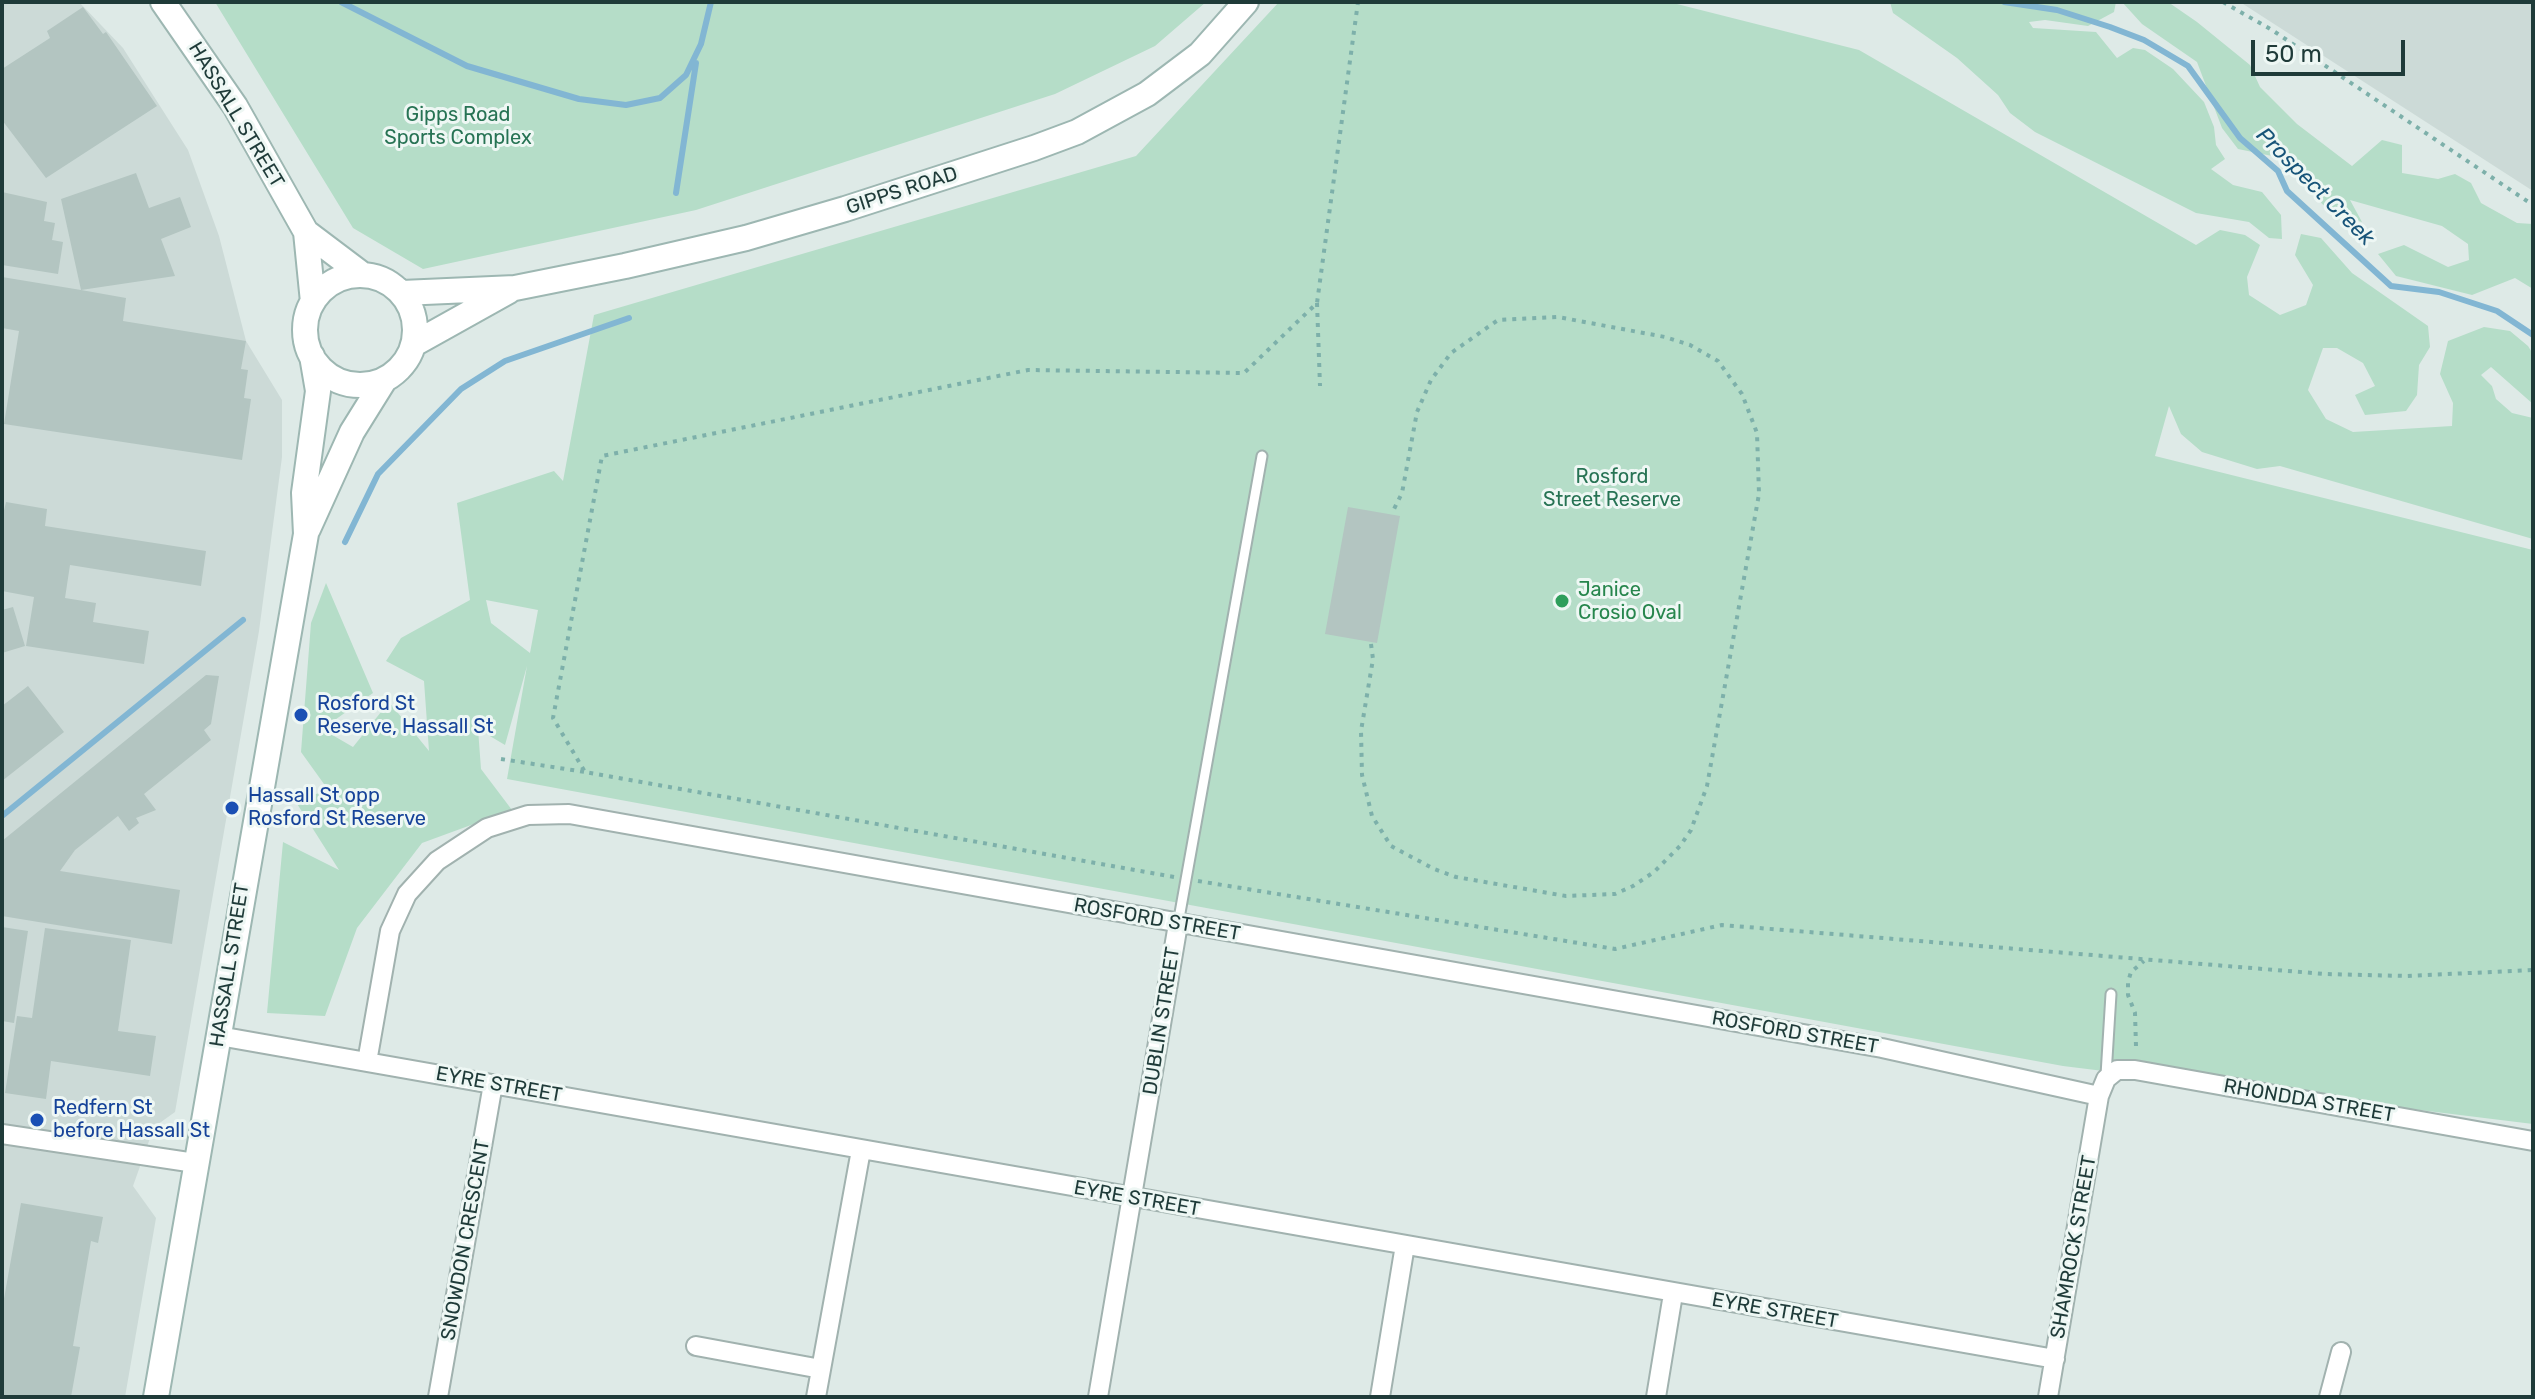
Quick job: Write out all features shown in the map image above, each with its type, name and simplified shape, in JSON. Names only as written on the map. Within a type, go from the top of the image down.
[{"type":"main road","name":"HASSALL STREET","points":[[163,2],[235,106],[306,232],[363,275]]},
{"type":"main road","name":"GIPPS ROAD","points":[[402,293],[515,288],[746,238],[885,197],[1077,132],[1147,94],[1200,54],[1246,2]]},
{"type":"main road","name":"HASSALL STREET","points":[[306,232],[313,302]]},
{"type":"main road","points":[[363,275],[391,284],[402,293],[411,307],[415,325],[414,344],[407,359],[385,379],[364,384],[345,383],[328,374],[312,356],[305,336],[313,302],[331,283],[363,275]]},
{"type":"main road","name":"GIPPS ROAD","points":[[414,344],[515,288]]},
{"type":"main road","name":"HASSALL STREET","points":[[156,1397],[306,534],[304,493],[318,391],[312,356]]},
{"type":"main road","name":"HASSALL STREET","points":[[306,534],[352,432],[385,379]]},
{"type":"street","name":"ROSFORD STREET","points":[[367,1062],[390,931],[407,894],[437,861],[487,828],[528,815],[569,814],[2102,1088]]},
{"type":"street","name":"DUBLIN STREET","points":[[1098,1397],[1178,924]]},
{"type":"street","name":"EYRE STREET","points":[[219,1036],[2055,1359]]},
{"type":"street","name":"RHONDDA STREET","points":[[2102,1088],[2117,1070],[2135,1070],[2533,1141]]},
{"type":"street","name":"SNOWDON CRESCENT","points":[[438,1397],[493,1084]]},
{"type":"street","name":"SHAMROCK STREET","points":[[2048,1397],[2102,1088]]},
{"type":"street","points":[[2,1134],[195,1163]]},
{"type":"street","points":[[816,1397],[861,1150]]},
{"type":"street","points":[[1380,1397],[1405,1245]]},
{"type":"street","points":[[1656,1397],[1673,1294]]},
{"type":"street","points":[[696,1346],[821,1369]]},
{"type":"street","points":[[2329,1397],[2341,1352]]},
{"type":"lane","name":"DUBLIN STREET","points":[[1178,924],[1262,456]]},
{"type":"lane","points":[[2102,1088],[2111,994]]},
{"type":"path","points":[[1320,386],[1317,303],[1358,2]]},
{"type":"path","points":[[2223,2],[2272,30],[2533,205]]},
{"type":"path","points":[[585,772],[553,718],[602,456],[1028,370],[1244,373],[1317,303]]},
{"type":"path","points":[[1371,644],[1373,659],[1361,731],[1362,775],[1372,816],[1391,846],[1456,877],[1566,896],[1615,894],[1633,886],[1654,872],[1680,846],[1707,786],[1759,494],[1757,433],[1742,394],[1718,361],[1690,345],[1558,317],[1498,320],[1451,353],[1431,380],[1417,412],[1402,493],[1393,511]]},
{"type":"path","points":[[501,759],[1186,879],[1615,949],[1722,925],[2146,960],[2407,976],[2533,970]]},
{"type":"path","points":[[2136,1046],[2135,1013],[2128,995],[2128,982],[2136,966],[2146,960]]},
{"type":"shaded area","points":[[2,2],[79,2],[123,48],[188,150],[219,236],[246,341],[282,400],[282,457],[259,631],[175,1112],[154,1127],[133,1186],[156,1218],[125,1397],[2,1397]]},
{"type":"shaded area","points":[[2240,2],[2533,2],[2533,191]]},
{"type":"green space","name":"Gipps Road Sports Complex","points":[[215,2],[1206,2],[1155,46],[1055,94],[696,210],[423,269],[353,228]]},
{"type":"green space","name":"Rosford Street Reserve","points":[[1279,2],[1669,2],[1859,50],[2196,245],[2220,230],[2245,235],[2260,245],[2247,277],[2249,295],[2280,315],[2306,305],[2313,285],[2295,255],[2301,234],[2321,238],[2352,273],[2428,326],[2430,347],[2419,365],[2417,395],[2406,411],[2365,415],[2355,395],[2375,386],[2363,363],[2337,348],[2323,348],[2308,390],[2326,419],[2353,432],[2452,426],[2453,403],[2440,374],[2448,341],[2484,327],[2510,331],[2533,354],[2533,404],[2491,367],[2481,375],[2492,386],[2496,399],[2512,413],[2533,418],[2533,539],[2280,466],[2257,469],[2202,452],[2181,434],[2169,406],[2155,456],[2533,550],[2533,1124],[2063,1066],[507,779],[527,666],[505,745],[478,729],[481,769],[512,810],[422,843],[357,928],[325,1016],[267,1013],[283,842],[339,870],[294,799],[329,791],[301,752],[311,623],[326,583],[373,693],[322,729],[353,747],[389,702],[429,751],[424,681],[386,661],[401,638],[470,600],[457,503],[554,471],[563,481],[594,315],[1136,156]],"holes":[[[486,600],[538,610],[530,653],[491,623]]]},
{"type":"green space","points":[[1890,2],[2116,2],[2114,12],[2088,26],[2045,20],[2029,22],[2033,28],[2096,32],[2117,58],[2133,48],[2145,50],[2173,69],[2204,102],[2214,127],[2216,145],[2225,159],[2211,169],[2233,185],[2262,192],[2281,215],[2282,239],[2269,238],[2249,222],[2196,213],[2035,132],[2010,113],[1998,95],[1957,58],[1893,13]]},
{"type":"green space","points":[[2122,2],[2168,2],[2197,22],[2250,65],[2260,87],[2297,124],[2352,166],[2382,140],[2402,145],[2402,173],[2438,179],[2455,174],[2471,183],[2481,203],[2517,223],[2533,224],[2533,289],[2515,278],[2472,295],[2396,276],[2378,254],[2404,245],[2448,267],[2469,260],[2468,244],[2442,226],[2350,200],[2362,222],[2331,213],[2277,157],[2238,149],[2222,128],[2197,62],[2142,24]]},
{"type":"building","points":[[83,7],[103,34],[106,32],[157,106],[46,178],[2,120],[2,69],[50,38],[47,31]]},
{"type":"building","points":[[136,173],[149,208],[180,197],[191,227],[161,239],[175,276],[81,290],[61,199]]},
{"type":"building","points":[[2,192],[47,202],[44,221],[55,223],[52,240],[63,242],[58,274],[2,265]]},
{"type":"building","points":[[2,277],[126,298],[123,321],[246,341],[241,369],[248,370],[244,398],[251,399],[242,460],[4,424],[19,331],[2,328]]},
{"type":"building","points":[[6,502],[47,509],[45,526],[206,551],[201,586],[70,565],[65,598],[96,603],[93,622],[149,631],[144,664],[26,646],[34,597],[2,591],[2,519]]},
{"type":"building","points":[[1348,507],[1400,516],[1377,643],[1325,634]]},
{"type":"building","points":[[13,607],[25,646],[2,653],[2,610]]},
{"type":"building","points":[[206,675],[219,676],[211,724],[204,730],[211,740],[144,794],[156,810],[136,818],[139,823],[129,831],[118,816],[75,850],[60,871],[180,890],[172,944],[2,916],[2,841]]},
{"type":"building","points":[[28,686],[64,732],[2,781],[2,706]]},
{"type":"building","points":[[2,927],[28,931],[14,1023],[2,1021]]},
{"type":"building","points":[[45,928],[131,940],[118,1031],[156,1036],[150,1076],[51,1061],[46,1099],[5,1093],[17,1016],[32,1018]]},
{"type":"building","points":[[21,1203],[103,1217],[98,1243],[91,1241],[73,1346],[80,1347],[71,1397],[2,1397],[2,1310]]},
{"type":"waterway","name":"Prospect Creek","points":[[341,2],[467,66],[579,99],[626,105],[660,98],[686,75],[701,44],[711,2]]},
{"type":"waterway","name":"Prospect Creek","points":[[2004,2],[2057,10],[2110,27],[2144,40],[2188,66],[2240,138],[2278,171],[2287,191],[2391,286],[2439,292],[2497,311],[2533,335]]},
{"type":"waterway","points":[[676,193],[696,63]]},
{"type":"waterway","points":[[345,542],[378,474],[461,389],[505,361],[629,318]]},
{"type":"waterway","points":[[2,816],[243,620]]},
{"type":"place","name":"Janice Crosio Oval","points":[[1562,601]]},
{"type":"place","name":"Rosford St Reserve, Hassall St","points":[[301,715]]},
{"type":"place","name":"Hassall St opp Rosford St Reserve","points":[[232,808]]},
{"type":"place","name":"Redfern St before Hassall St","points":[[37,1120]]}]
